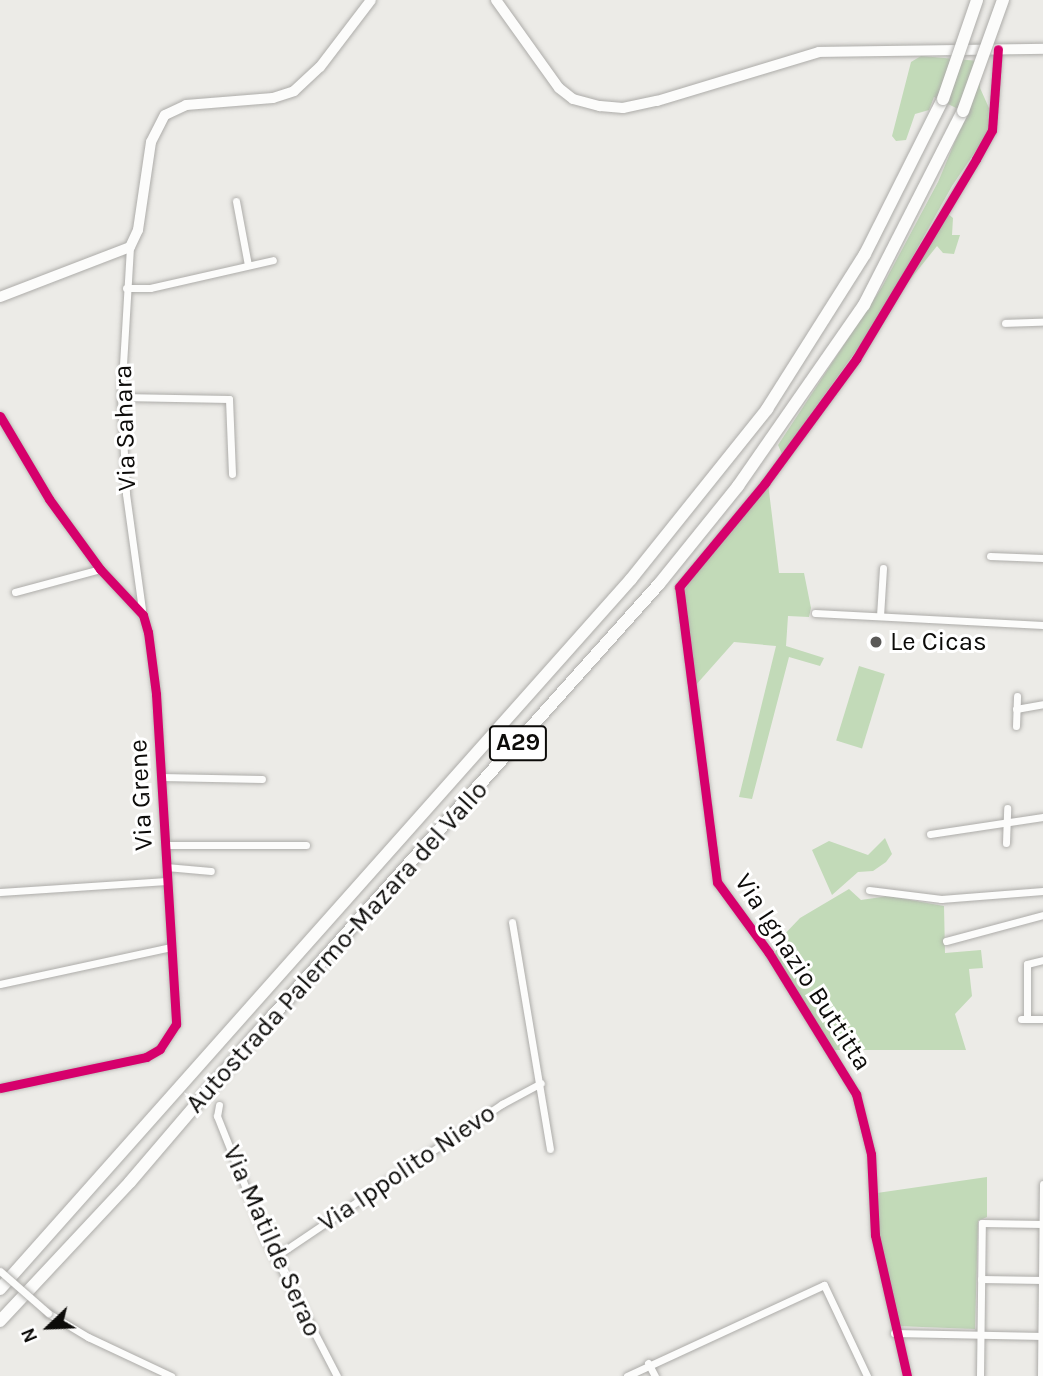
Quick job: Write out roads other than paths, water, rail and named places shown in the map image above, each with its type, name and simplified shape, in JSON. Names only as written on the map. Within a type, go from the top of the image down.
[{"type":"highway","name":"Autostrada Palermo-Mazara del Vallo","points":[[0,1289],[631,579],[767,410],[865,254],[943,99],[977,0]]},
{"type":"highway","name":"Autostrada Palermo-Mazara del Vallo","points":[[0,1321],[130,1182],[260,1030],[659,584],[738,486],[864,305],[963,111],[1003,0]]},
{"type":"street","points":[[0,297],[130,247],[138,230],[151,142],[165,115],[186,105],[273,98],[294,91],[320,67],[371,0]]},
{"type":"street","points":[[496,0],[559,88],[573,99],[600,106],[623,108],[657,101],[819,52],[1043,49]]},
{"type":"street","name":"Via Ignazio Buttitta","points":[[907,1376],[894,1333],[875,1235],[868,1131],[856,1094],[769,953],[717,882],[679,587],[765,483],[856,359],[976,159],[992,131],[998,49]]},
{"type":"street","points":[[236,201],[248,265]]},
{"type":"street","name":"Via Sahara","points":[[130,247],[121,397],[126,494],[142,609]]},
{"type":"street","points":[[126,288],[160,286],[273,260]]},
{"type":"street","points":[[1005,323],[1043,321]]},
{"type":"street","points":[[121,397],[229,399],[232,474]]},
{"type":"street","name":"Via Grene","points":[[0,416],[49,499],[100,569],[142,615],[148,632],[161,777],[176,1024],[160,1049],[146,1058],[0,1088]]},
{"type":"street","points":[[990,556],[1043,558]]},
{"type":"street","points":[[880,616],[883,568]]},
{"type":"street","points":[[15,592],[100,569]]},
{"type":"street","points":[[815,613],[1043,625]]},
{"type":"street","points":[[1016,726],[1017,696]]},
{"type":"street","points":[[1016,709],[1043,704]]},
{"type":"street","points":[[161,777],[262,779]]},
{"type":"street","points":[[1006,842],[1007,808]]},
{"type":"street","points":[[930,834],[1043,817]]},
{"type":"street","points":[[165,845],[306,845]]},
{"type":"street","points":[[166,867],[211,871]]},
{"type":"street","points":[[0,892],[167,881]]},
{"type":"street","points":[[870,890],[941,899],[1043,891]]},
{"type":"street","points":[[946,941],[1043,915]]},
{"type":"street","points":[[512,922],[550,1149]]},
{"type":"street","points":[[0,984],[171,947]]},
{"type":"street","points":[[1043,960],[1027,964],[1024,1018],[1043,1019]]},
{"type":"street","name":"Via Ippolito Nievo","points":[[275,1257],[502,1104],[541,1083]]},
{"type":"street","name":"Via Matilde Serao","points":[[219,1105],[216,1116],[275,1257],[337,1376]]},
{"type":"street","points":[[1041,1376],[1043,1184]]},
{"type":"street","points":[[980,1376],[982,1223],[1043,1224]]},
{"type":"street","points":[[0,1271],[48,1313],[88,1337],[171,1376]]},
{"type":"street","points":[[981,1279],[1043,1280]]},
{"type":"street","points":[[627,1376],[648,1363],[824,1285],[867,1376]]},
{"type":"street","points":[[894,1333],[1043,1336]]},
{"type":"street","points":[[648,1363],[655,1376]]},
{"type":"place","name":"Le Cicas","points":[[876,642]]}]
